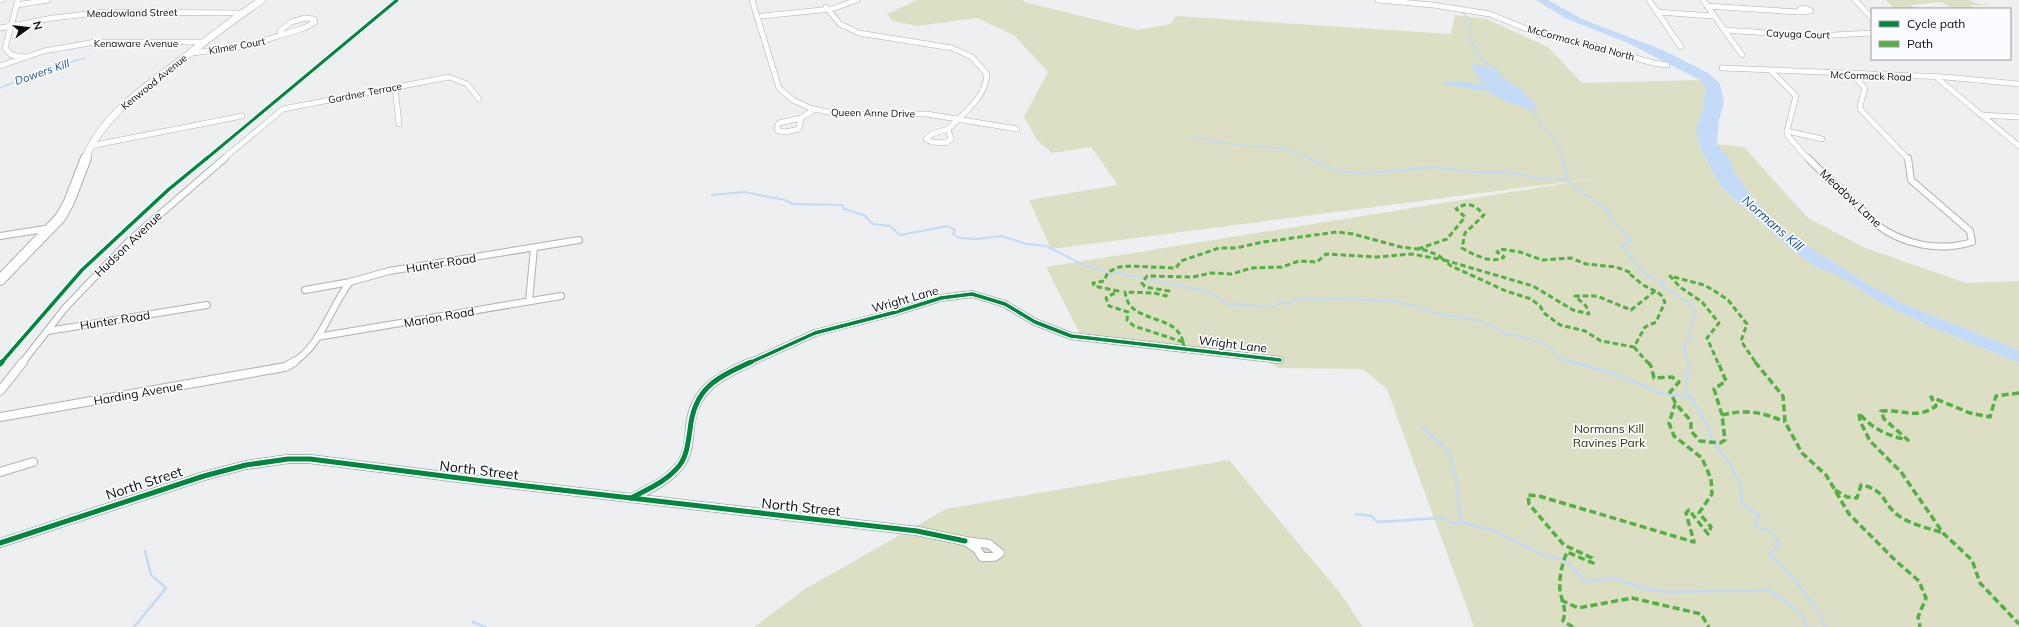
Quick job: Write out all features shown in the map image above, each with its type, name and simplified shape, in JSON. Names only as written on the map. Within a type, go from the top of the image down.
[{"type":"main road","name":"Kenwood Avenue","points":[[0,280],[51,228],[69,202],[90,146],[117,113],[146,87],[241,13],[262,0]]},
{"type":"street","points":[[24,57],[12,55],[5,48],[13,26],[18,3],[48,0]]},
{"type":"street","name":"Queen Anne Drive","points":[[752,0],[759,16],[779,88],[788,98],[814,110],[831,113],[913,113],[958,118],[1017,129]]},
{"type":"street","points":[[827,9],[848,0]]},
{"type":"street","points":[[759,16],[768,17],[827,9],[857,0]]},
{"type":"street","name":"McCormack Road North","points":[[1378,0],[1433,5],[1490,14],[1541,35],[1592,45],[1653,63],[1667,65]]},
{"type":"street","points":[[1649,0],[1681,47]]},
{"type":"street","points":[[1703,0],[1742,54]]},
{"type":"street","points":[[1855,0],[1871,17]]},
{"type":"street","points":[[1707,6],[1799,12]]},
{"type":"street","points":[[827,9],[835,20],[844,28],[860,34],[937,45],[969,56],[978,62],[987,74],[985,86],[948,129]]},
{"type":"street","name":"Meadowland Street","points":[[0,28],[62,17],[105,12],[241,13]]},
{"type":"street","points":[[1657,12],[1714,16]]},
{"type":"street","name":"Kilmer Court","points":[[192,52],[236,48],[264,42],[316,22],[315,20],[305,18],[291,22],[280,31],[281,35]]},
{"type":"street","name":"Cayuga Court","points":[[1725,30],[1814,36],[1871,33]]},
{"type":"street","name":"Kenaware Avenue","points":[[0,66],[24,57],[67,46],[104,41],[204,42]]},
{"type":"street","name":"McCormack Road","points":[[1722,68],[1771,72],[1937,78],[2019,84]]},
{"type":"street","points":[[1771,72],[1796,96],[1787,130],[1822,140]]},
{"type":"street","name":"Meadow Lane","points":[[1787,130],[1788,136],[1798,148],[1882,228],[1902,239],[1927,245],[1956,246],[1972,242],[1972,235],[1970,231],[1911,180],[1908,158],[1861,110],[1860,106],[1865,88],[1853,75]]},
{"type":"street","name":"Gardner Terrace","points":[[275,115],[289,108],[440,78],[456,78],[471,87],[479,99]]},
{"type":"street","points":[[1937,78],[2019,146]]},
{"type":"street","points":[[395,87],[399,124]]},
{"type":"street","points":[[801,118],[814,110]]},
{"type":"street","points":[[1981,114],[2019,117]]},
{"type":"street","name":"Hudson Avenue","points":[[0,391],[65,308],[145,226],[275,115]]},
{"type":"street","points":[[90,146],[242,116]]},
{"type":"street","points":[[0,236],[51,228]]},
{"type":"street","name":"Hunter Road","points":[[305,290],[350,282],[389,271],[579,240]]},
{"type":"street","points":[[529,301],[534,248]]},
{"type":"street","name":"Harding Avenue","points":[[0,417],[276,370],[297,361],[317,338],[350,282]]},
{"type":"street","name":"Wright Lane","points":[[631,499],[659,484],[680,465],[688,446],[691,418],[696,404],[707,387],[721,376],[815,333],[896,312],[941,298],[972,294],[988,297],[1005,304],[1035,322],[1071,336],[1280,360]]},
{"type":"street","name":"Marion Road","points":[[317,338],[561,296]]},
{"type":"street","name":"Hunter Road","points":[[48,331],[207,306]]},
{"type":"street","name":"North Street","points":[[0,543],[198,477],[248,465],[292,459],[310,459],[631,499],[917,531],[966,541]]},
{"type":"street","points":[[0,472],[33,462]]},
{"type":"green space","name":"Normans Kill Ravines Park","points":[[917,0],[1022,0],[1024,2],[1138,30],[1171,24],[1176,16],[1451,34],[1455,15],[1486,19],[1548,47],[1582,83],[1700,80],[1705,87],[1704,107],[1696,128],[1700,147],[1712,171],[1722,188],[1786,245],[1815,267],[1837,275],[1881,303],[1931,327],[2019,363],[2019,627],[1474,627],[1387,389],[1363,369],[1278,368],[1256,350],[1192,348],[1081,336],[1046,267],[1598,178],[1051,249],[1029,200],[1118,185],[1091,147],[1052,153],[1037,140],[1024,117],[1048,72],[1014,35],[977,18],[917,26],[892,21],[887,14]]},
{"type":"green space","points":[[1886,0],[1970,0],[1974,3],[1988,5],[1969,5],[1975,8],[1953,8],[1941,2],[1909,5],[1915,8],[1893,8]]},
{"type":"green space","points":[[1717,144],[1744,147],[1808,218],[1863,247],[1966,283],[2019,281],[2019,350],[1904,304],[1868,284],[1781,229],[1753,198],[1735,173],[1729,159]]},
{"type":"green space","points":[[1229,460],[1340,593],[1363,627],[754,627],[805,589],[946,509]]},
{"type":"water","name":"Normans Kill","points":[[1536,0],[1548,0],[1582,19],[1665,51],[1708,73],[1720,84],[1724,102],[1719,120],[1717,144],[1729,159],[1735,173],[1753,198],[1781,229],[1868,284],[1904,304],[2019,350],[2019,363],[1931,327],[1881,303],[1837,275],[1815,267],[1786,245],[1722,188],[1700,147],[1696,128],[1704,107],[1705,87],[1700,80],[1628,43],[1565,18]]},
{"type":"water","points":[[1474,63],[1497,71],[1500,78],[1525,91],[1524,94],[1536,105],[1537,109],[1534,110],[1510,103],[1486,91],[1446,85],[1443,83],[1455,81],[1482,85],[1471,64]]},
{"type":"waterway","points":[[1461,11],[1468,18],[1466,23],[1470,29],[1469,40],[1477,48],[1480,59],[1496,69],[1508,83]]},
{"type":"waterway","name":"Dowers Kill","points":[[0,88],[52,67],[85,58]]},
{"type":"waterway","points":[[1527,107],[1539,120],[1541,126],[1554,138],[1561,151],[1562,159]]},
{"type":"waterway","points":[[1191,136],[1215,142],[1285,149],[1311,159]]},
{"type":"waterway","points":[[1308,158],[1335,170],[1362,174],[1433,167],[1474,172],[1504,172],[1544,179],[1567,179]]},
{"type":"waterway","points":[[1561,158],[1568,176],[1567,181],[1610,212],[1611,221],[1620,228],[1631,241],[1629,244],[1622,245],[1638,268],[1648,276],[1661,280],[1664,284],[1659,284],[1691,304],[1696,311],[1689,332],[1690,340],[1685,342],[1684,347],[1689,363]]},
{"type":"waterway","points":[[712,195],[744,192],[785,200],[793,204],[842,205],[844,209],[864,215],[873,224],[890,226],[900,235],[948,226],[955,230],[953,234],[959,238],[977,239],[1002,236],[1026,244],[1046,246],[1088,267],[1102,270],[1108,275],[1118,273],[1209,292],[1228,304],[1275,307],[1279,302],[1287,304],[1300,299],[1320,300],[1333,298],[1390,301],[1412,305],[1433,313],[1482,321],[1507,335],[1515,335],[1543,343],[1554,351],[1560,359],[1575,363]]},
{"type":"waterway","points":[[1572,362],[1612,373],[1661,393],[1689,397]]},
{"type":"waterway","points":[[1689,363],[1686,390],[1706,423],[1711,438],[1732,467],[1740,483],[1742,503],[1759,516],[1754,526],[1770,531],[1780,543],[1769,554],[1786,570],[1808,597],[1825,627]]},
{"type":"waterway","points":[[1423,428],[1449,451],[1456,478],[1461,522]]},
{"type":"waterway","points":[[1356,514],[1371,516],[1378,522],[1440,518],[1457,524],[1461,522]]},
{"type":"waterway","points":[[1461,522],[1493,530],[1545,556],[1561,559],[1570,564],[1586,582],[1612,578],[1646,589],[1669,592],[1770,590],[1803,616],[1806,627]]},
{"type":"waterway","points":[[134,627],[166,588],[151,575],[145,551]]},
{"type":"waterway","points":[[473,622],[485,627]]},
{"type":"marked path","points":[[1418,249],[1447,239],[1465,217],[1456,209],[1460,206],[1468,204],[1475,206],[1484,215],[1465,233],[1462,248],[1471,254],[1490,259],[1501,259],[1504,257],[1497,252],[1500,249],[1520,252],[1542,260],[1571,258],[1586,264],[1616,267],[1632,273],[1631,275],[1643,285],[1655,291]]},
{"type":"marked path","points":[[1184,342],[1134,326],[1127,320],[1128,312],[1109,306],[1106,298],[1118,291],[1094,286],[1093,283],[1104,281],[1108,272],[1119,267],[1131,266],[1176,268],[1181,261],[1219,248],[1236,248],[1263,242],[1337,232],[1353,234],[1401,247],[1425,250],[1438,255],[1451,266],[1506,291],[1531,299],[1540,306],[1544,313],[1560,325],[1585,331],[1601,341],[1634,347],[1645,327],[1656,322],[1665,302],[1661,295],[1655,291],[1631,310],[1597,296],[1575,296],[1586,306],[1589,314],[1573,310],[1533,286],[1434,257],[1412,254],[1377,257],[1326,254],[1317,262],[1299,261],[1282,267],[1251,268],[1232,274],[1211,273],[1193,277],[1147,276],[1142,283],[1145,287],[1169,291],[1166,296],[1154,293],[1125,292],[1129,304],[1136,311],[1162,322],[1177,331],[1182,338],[1184,348]]},
{"type":"marked path","points":[[1634,347],[1651,366],[1654,378],[1672,377],[1679,382],[1670,392],[1676,404],[1691,421],[1691,431],[1700,441],[1720,443],[1725,440],[1722,415],[1714,389],[1726,381],[1707,338],[1719,323],[1702,302],[1680,287],[1670,276],[1704,285],[1728,300],[1747,324],[1741,341],[1747,352],[1783,396],[1785,422],[1802,453],[1826,475],[1849,514],[1897,562],[1919,581],[1926,598],[1918,617],[1920,627]]},
{"type":"marked path","points":[[2019,393],[1996,396],[1990,417],[1978,416],[1931,397],[1936,406],[1922,414],[1889,410],[1881,411],[1884,419],[1908,440],[1880,431],[1864,419],[1859,413],[1860,421],[1870,441],[1901,472],[1943,533],[1972,560],[1980,583],[2019,624]]},
{"type":"marked path","points":[[1573,627],[1563,621],[1566,612],[1560,589],[1560,575],[1562,567],[1567,552],[1593,563],[1592,558],[1564,545],[1529,504],[1528,495],[1539,496],[1694,542],[1686,513],[1689,510],[1708,534],[1711,527],[1699,513],[1712,494],[1711,479],[1702,458],[1674,436],[1669,423],[1675,404]]},
{"type":"marked path","points":[[1722,415],[1739,411],[1754,411],[1769,415],[1785,422]]},
{"type":"marked path","points":[[1835,490],[1847,497],[1857,498],[1861,485],[1876,489],[1889,507],[1899,516],[1915,524],[1943,533]]},
{"type":"marked path","points":[[1561,600],[1578,608],[1632,598],[1701,614],[1709,627]]},
{"type":"cycle path","points":[[0,364],[82,270],[168,190],[397,0]]},
{"type":"cycle path","points":[[631,498],[659,484],[680,465],[688,446],[691,418],[698,399],[707,387],[721,376],[815,333],[896,312],[941,298],[972,294],[983,296],[1005,304],[1035,322],[1071,336],[1280,360]]},
{"type":"cycle path","points":[[0,543],[183,482],[224,470],[267,461],[288,459],[310,459],[483,481],[917,531],[965,541]]}]
